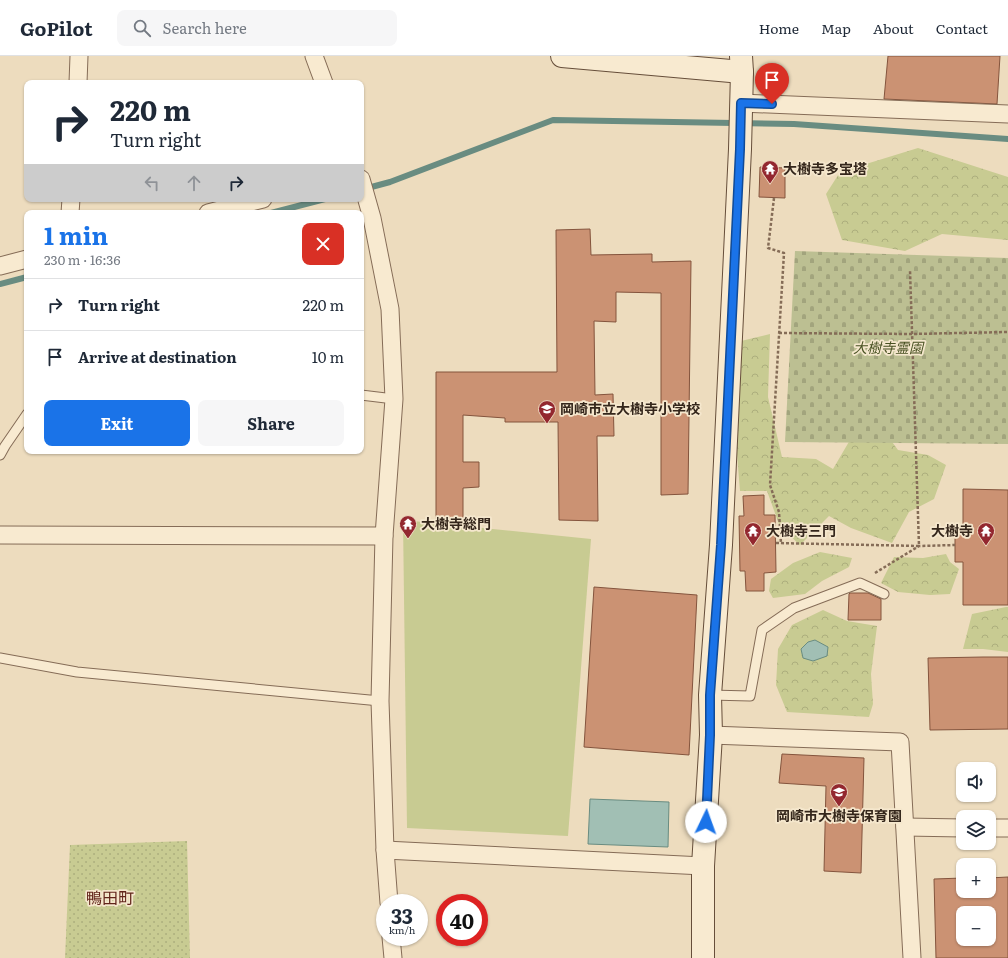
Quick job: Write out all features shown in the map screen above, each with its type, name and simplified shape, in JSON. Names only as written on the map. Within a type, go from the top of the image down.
[{"type":"street","points":[[78,80],[79,56]]},
{"type":"street","points":[[314,56],[323,80]]},
{"type":"street","points":[[562,56],[741,64],[740,149],[721,545],[710,695],[710,735],[703,866],[702,958]]},
{"type":"street","points":[[741,103],[1008,114]]},
{"type":"street","points":[[364,190],[372,218],[390,309],[394,399],[384,536],[380,701],[385,850],[388,894]]},
{"type":"street","points":[[220,210],[251,202]]},
{"type":"street","points":[[0,266],[24,260]]},
{"type":"street","points":[[0,535],[384,536]]},
{"type":"street","points":[[710,735],[900,742],[912,958]]},
{"type":"street","points":[[905,827],[956,828]]},
{"type":"street","points":[[996,828],[1008,828]]},
{"type":"street","points":[[385,850],[703,866]]},
{"type":"street","points":[[392,946],[393,958]]},
{"type":"lane","points":[[364,395],[394,399]]},
{"type":"lane","points":[[0,455],[4,446],[24,418]]},
{"type":"lane","points":[[710,695],[750,696],[762,630],[794,608],[860,583],[884,594]]},
{"type":"lane","points":[[0,658],[77,672],[380,701]]},
{"type":"path","points":[[774,198],[768,248],[784,253],[770,485],[779,512],[781,544]]},
{"type":"path","points":[[910,270],[919,546]]},
{"type":"path","points":[[779,333],[911,334],[1008,332]]},
{"type":"path","points":[[776,543],[919,546],[955,545]]},
{"type":"path","points":[[860,583],[919,546]]},
{"type":"green space","points":[[918,148],[1008,177],[1008,240],[942,234],[905,251],[842,240],[826,194],[840,172]]},
{"type":"green space","name":"大樹寺霊園","points":[[795,251],[1008,258],[1008,444],[785,442]]},
{"type":"green space","points":[[770,334],[768,397],[782,457],[816,459],[833,469],[850,440],[881,427],[898,450],[928,455],[946,465],[934,499],[909,512],[892,543],[851,528],[829,516],[800,545],[780,527],[767,491],[740,491],[735,430],[741,341]]},
{"type":"green space","points":[[403,520],[591,539],[568,836],[407,828]]},
{"type":"green space","points":[[820,552],[852,558],[849,567],[822,581],[805,594],[773,598],[769,591],[771,579],[793,563]]},
{"type":"green space","points":[[946,554],[950,562],[959,569],[950,594],[930,595],[898,592],[881,583],[894,557],[923,558]]},
{"type":"green space","points":[[1008,607],[1008,652],[983,649],[963,649],[972,614]]},
{"type":"green space","points":[[823,610],[847,621],[877,626],[871,674],[873,704],[869,717],[787,712],[776,685],[778,649],[792,625]]},
{"type":"green space","points":[[187,841],[190,958],[65,958],[70,845]]},
{"type":"water","points":[[815,640],[828,647],[827,656],[813,661],[803,658],[801,649],[808,642]]},
{"type":"water","points":[[590,799],[669,802],[668,847],[588,844]]},
{"type":"building","points":[[888,56],[1000,56],[997,104],[884,99]]},
{"type":"building","points":[[760,167],[785,168],[785,198],[759,197]]},
{"type":"building","points":[[590,229],[591,255],[652,254],[652,262],[691,261],[688,494],[661,495],[661,293],[616,292],[616,322],[594,321],[595,395],[613,394],[614,436],[597,436],[598,521],[559,520],[558,422],[505,422],[505,418],[463,415],[463,462],[479,462],[479,487],[463,488],[463,526],[436,525],[436,372],[557,372],[556,230]]},
{"type":"building","points":[[963,489],[1008,490],[1008,605],[963,605],[963,562],[955,562],[955,529],[963,529]]},
{"type":"building","points":[[764,495],[764,515],[775,515],[776,572],[764,573],[764,591],[746,591],[745,571],[740,571],[739,516],[744,516],[743,496]]},
{"type":"building","points":[[594,587],[697,595],[689,755],[584,747]]},
{"type":"building","points":[[850,593],[868,593],[881,599],[881,620],[848,620]]},
{"type":"building","points":[[1008,657],[1008,729],[930,730],[928,658]]},
{"type":"building","points":[[782,754],[864,758],[861,873],[824,871],[826,786],[779,783]]},
{"type":"building","points":[[1008,877],[1008,958],[936,958],[934,879],[956,878],[956,898],[996,898],[996,878]]},
{"type":"waterway","points":[[364,189],[390,182],[553,120],[794,124],[1008,139]]},
{"type":"waterway","points":[[283,210],[313,202]]},
{"type":"waterway","points":[[0,284],[24,278]]},
{"type":"place","name":"大樹寺多宝塔","points":[[770,184]]},
{"type":"place","name":"岡崎市立大樹寺小学校","points":[[547,424]]},
{"type":"place","name":"大樹寺総門","points":[[408,539]]},
{"type":"place","name":"大樹寺三門","points":[[753,546]]},
{"type":"place","name":"大樹寺","points":[[986,546]]},
{"type":"place","name":"岡崎市大樹寺保育園","points":[[839,807]]},
{"type":"district","name":"鴨田町","points":[[110,898]]},
{"type":"route","points":[[706,822],[710,735],[710,695],[721,545],[741,103],[772,104]]}]
